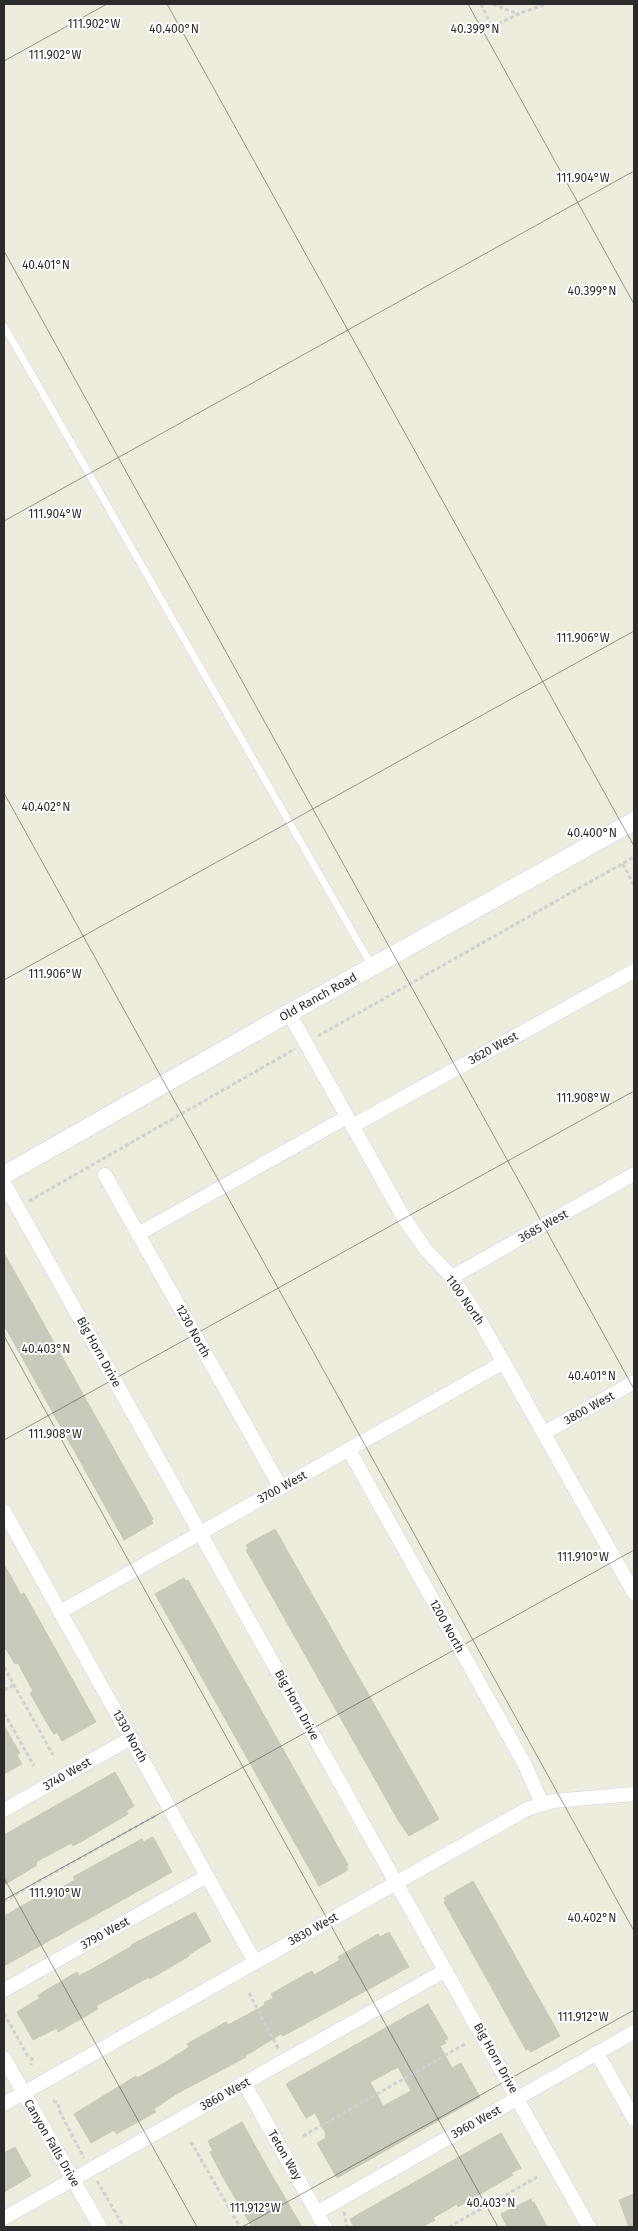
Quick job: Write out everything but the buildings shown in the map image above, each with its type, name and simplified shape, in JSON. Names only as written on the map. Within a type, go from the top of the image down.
[{"type":"street","name":"Old Ranch Road","points":[[4,1175],[634,821]]},
{"type":"street","name":"3620 West","points":[[138,1234],[634,971]]},
{"type":"street","name":"1100 North","points":[[290,1013],[416,1236],[437,1264],[452,1277],[480,1319],[634,1592]]},
{"type":"street","name":"3685 West","points":[[452,1277],[634,1174]]},
{"type":"street","name":"1230 North","points":[[105,1175],[281,1488]]},
{"type":"street","name":"Big Horn Drive","points":[[4,1183],[590,2227]]},
{"type":"street","name":"3700 West","points":[[60,1612],[504,1362]]},
{"type":"street","name":"3800 West","points":[[544,1433],[634,1382]]},
{"type":"street","name":"1200 North","points":[[349,1450],[525,1765],[542,1804]]},
{"type":"street","name":"1330 North","points":[[4,1511],[255,1962]]},
{"type":"street","name":"3740 West","points":[[4,1810],[131,1738]]},
{"type":"street","name":"3830 West","points":[[4,2104],[516,1814],[542,1804],[634,1794]]},
{"type":"street","name":"3790 West","points":[[4,1990],[207,1876]]},
{"type":"street","name":"3860 West","points":[[4,2218],[446,1970]]},
{"type":"street","name":"3960 West","points":[[318,2212],[634,2032]]},
{"type":"street","points":[[597,2053],[634,2119]]},
{"type":"street","name":"Canyon Falls Drive","points":[[4,2058],[100,2227]]},
{"type":"street","name":"Teton Way","points":[[244,2083],[325,2227]]},
{"type":"lane","points":[[4,326],[372,967]]},
{"type":"path","points":[[481,4],[492,26],[546,4]]},
{"type":"path","points":[[493,4],[518,14]]},
{"type":"path","points":[[42,1194],[634,857]]},
{"type":"path","points":[[623,864],[634,885]]},
{"type":"path","points":[[4,1667],[53,1755]]},
{"type":"path","points":[[4,1690],[14,1685]]},
{"type":"path","points":[[4,1713],[34,1766]]},
{"type":"path","points":[[4,1901],[154,1816]]},
{"type":"path","points":[[249,1993],[281,2052]]},
{"type":"path","points":[[4,2013],[27,2055],[32,2059],[31,2065]]},
{"type":"path","points":[[303,2136],[465,2044]]},
{"type":"path","points":[[191,2142],[240,2227]]},
{"type":"path","points":[[449,2227],[539,2176]]},
{"type":"path","points":[[342,2210],[346,2214],[347,2227]]}]
